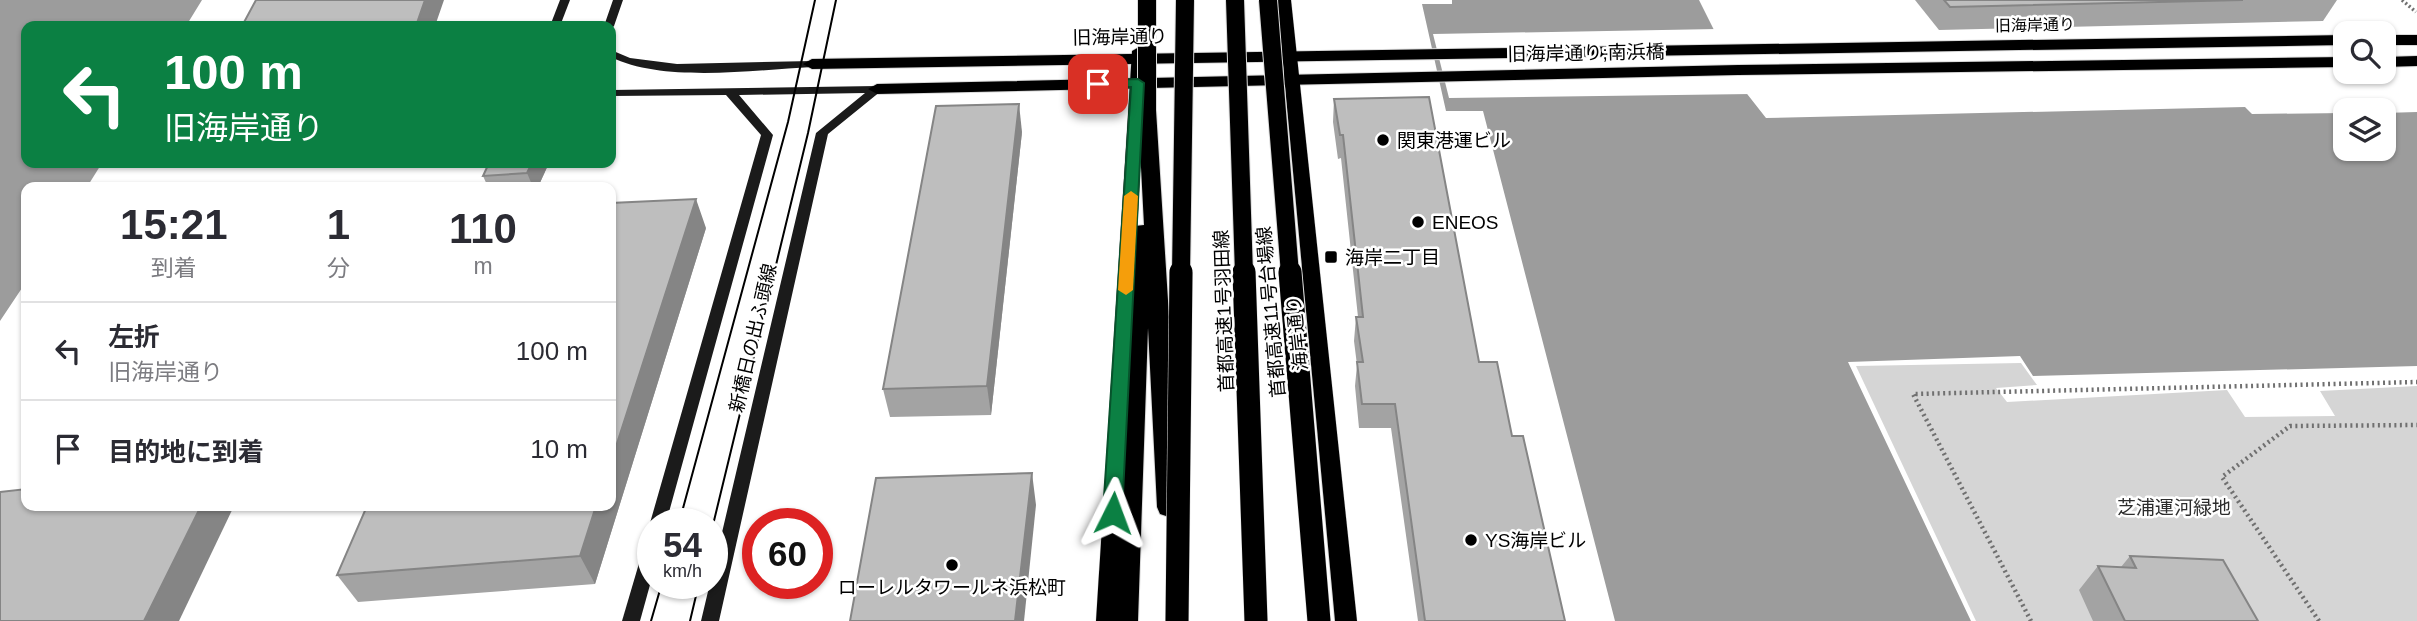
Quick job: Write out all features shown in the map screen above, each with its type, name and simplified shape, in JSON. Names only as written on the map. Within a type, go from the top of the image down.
[{"type":"highway","points":[[1144,0],[1147,110],[1176,621]]},
{"type":"highway","name":"首都高速1号羽田線","points":[[1176,621],[1185,0]]},
{"type":"highway","name":"首都高速1号羽田線","points":[[1235,0],[1256,621]]},
{"type":"highway","name":"首都高速11号台場線","points":[[1268,0],[1319,621]]},
{"type":"highway","name":"旧海岸通り","points":[[1726,48],[2333,40]]},
{"type":"highway","points":[[2396,40],[2417,40]]},
{"type":"highway","name":"旧海岸通り;南浜橋","points":[[1429,52],[1726,48]]},
{"type":"highway","name":"旧海岸通り","points":[[812,64],[1429,52]]},
{"type":"highway","points":[[2396,62],[2417,61]]},
{"type":"highway","name":"旧海岸通り;南浜橋","points":[[1294,79],[2333,62]]},
{"type":"highway","points":[[877,89],[1294,79]]},
{"type":"highway","points":[[1125,621],[1147,110]]},
{"type":"main road","points":[[557,21],[565,0]]},
{"type":"main road","points":[[610,21],[618,0]]},
{"type":"main road","points":[[1107,621],[1138,58],[1144,0]]},
{"type":"main road","name":"海岸通り","points":[[1284,0],[1294,79],[1346,621]]},
{"type":"main road","points":[[616,56],[629,62],[668,67],[812,64]]},
{"type":"main road","points":[[616,93],[877,89]]},
{"type":"main road","name":"新橋日の出ふ頭線","points":[[709,621],[822,133],[877,89]]},
{"type":"main road","name":"新橋日の出ふ頭線","points":[[662,508],[767,135],[731,93]]},
{"type":"main road","points":[[631,621],[637,599]]},
{"type":"path","points":[[2402,0],[2417,12]]},
{"type":"path","points":[[2031,621],[1913,394],[2417,382]]},
{"type":"path","points":[[2319,621],[2222,477],[2290,426],[2417,425]]},
{"type":"green space","name":"芝浦運河緑地","points":[[2021,363],[2037,385],[1996,388],[2007,402],[2227,390],[2245,417],[2335,416],[2320,391],[2417,386],[2417,621],[1976,621],[1856,366]]},
{"type":"shaded area","points":[[0,0],[202,0],[189,21],[21,21],[21,168],[99,168],[90,182],[21,182],[21,290],[0,321]]},
{"type":"shaded area","points":[[1452,0],[1699,0],[1744,90],[1766,118],[2245,107],[2252,114],[2333,113],[2333,161],[2396,161],[2396,113],[2417,112],[2417,366],[2033,376],[2020,356],[1848,362],[1971,621],[1615,621],[1483,111],[1446,111],[1422,4],[1452,4]]},
{"type":"pier","points":[[1717,29],[1752,94],[1449,98],[1433,34]]},
{"type":"building","points":[[256,0],[425,0],[418,21],[245,21]]},
{"type":"building","points":[[1944,0],[2243,0],[1950,7]]},
{"type":"building","points":[[1429,97],[1479,362],[1497,362],[1512,436],[1523,436],[1565,621],[1425,621],[1395,404],[1362,404],[1357,362],[1363,362],[1356,317],[1363,317],[1343,135],[1340,135],[1334,99]]},
{"type":"building","points":[[1019,104],[987,386],[883,389],[936,106]]},
{"type":"building","points":[[487,168],[530,168],[527,173],[483,176]]},
{"type":"building","points":[[696,199],[616,447],[616,203]]},
{"type":"building","name":"ローレルタワールネ浜松町","points":[[1032,473],[1015,621],[850,621],[876,478]]},
{"type":"building","points":[[21,490],[21,511],[199,511],[144,621],[0,621],[0,492]]},
{"type":"building","points":[[365,511],[594,511],[580,556],[337,575]]},
{"type":"building","points":[[2130,556],[2223,560],[2258,621],[2125,621],[2098,566],[2136,568]]},
{"type":"tram line","points":[[683,508],[788,122],[815,0]]},
{"type":"tram line","points":[[717,508],[808,133],[836,0]]},
{"type":"tram line","points":[[651,621],[657,599]]},
{"type":"tram line","points":[[690,621],[695,599]]},
{"type":"slow traffic","points":[[1126,290],[1131,196]]},
{"type":"place","name":"関東港運ビル","points":[[1383,140]]},
{"type":"place","name":"ENEOS","points":[[1418,222]]},
{"type":"place","name":"海岸二丁目","points":[[1331,257]]},
{"type":"place","name":"YS海岸ビル","points":[[1471,540]]},
{"type":"place","name":"ローレルタワールネ浜松町","points":[[952,565]]},
{"type":"route","points":[[1098,84],[1138,83],[1113,513]]}]
